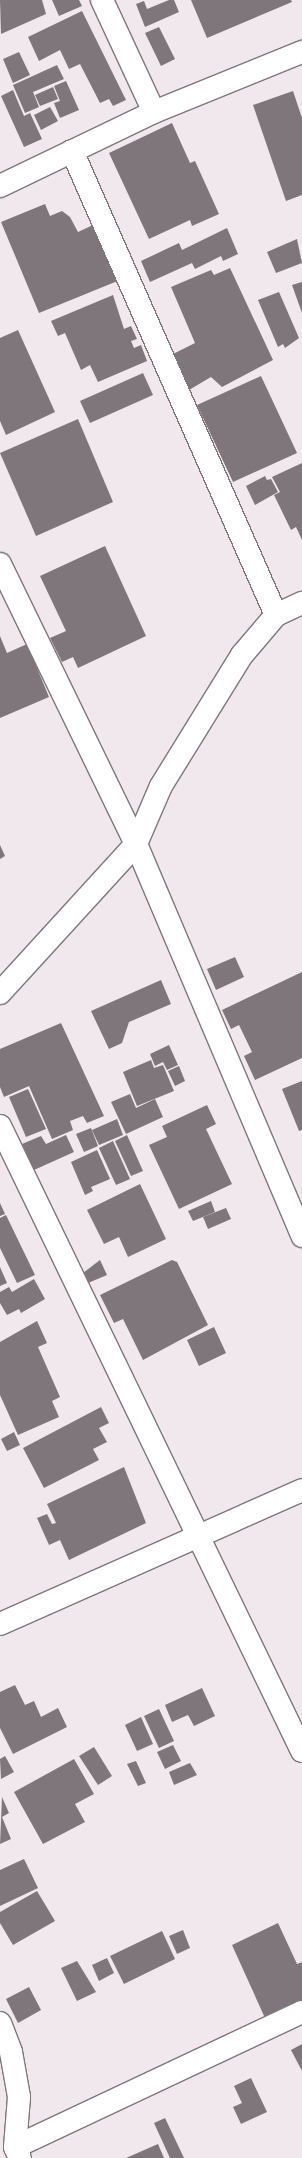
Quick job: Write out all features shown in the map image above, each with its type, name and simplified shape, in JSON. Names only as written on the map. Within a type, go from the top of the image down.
[{"type":"street","points":[[102,0],[154,112]]},
{"type":"street","points":[[0,186],[154,112],[302,52]]},
{"type":"street","points":[[72,151],[276,615]]},
{"type":"street","points":[[0,564],[136,844],[295,1205],[302,1236]]},
{"type":"street","points":[[0,993],[136,844],[162,786],[242,655],[276,615],[302,603]]},
{"type":"street","points":[[0,1126],[302,1751]]},
{"type":"street","points":[[0,1624],[302,1490]]},
{"type":"street","points":[[0,2023],[11,2052],[19,2097],[18,2153],[302,2012]]},
{"type":"building","points":[[0,0],[42,0],[46,14],[1,34]]},
{"type":"building","points":[[52,0],[79,0],[82,6],[59,16]]},
{"type":"building","points":[[169,0],[174,0],[179,12],[145,27],[136,4],[144,1],[147,9]]},
{"type":"building","points":[[191,0],[291,0],[292,2],[207,38]]},
{"type":"building","points":[[82,11],[126,100],[113,106],[109,99],[100,103],[80,64],[69,69],[60,50],[39,61],[28,37]]},
{"type":"building","points":[[159,27],[175,59],[161,66],[145,33]]},
{"type":"building","points":[[19,52],[30,75],[13,83],[3,59]]},
{"type":"building","points":[[57,65],[64,79],[33,92],[39,107],[25,113],[13,85]]},
{"type":"building","points":[[66,81],[79,110],[60,118],[54,103],[60,101],[54,86]]},
{"type":"building","points":[[53,87],[58,99],[40,106],[35,95]]},
{"type":"building","points":[[13,90],[24,116],[30,113],[42,139],[24,147],[1,96]]},
{"type":"building","points":[[293,91],[302,118],[302,195],[286,201],[253,105]]},
{"type":"building","points":[[50,107],[58,121],[41,130],[34,115]]},
{"type":"building","points":[[172,123],[190,163],[195,161],[219,214],[192,226],[190,220],[149,239],[109,153]]},
{"type":"building","points":[[45,204],[50,216],[62,211],[70,217],[78,232],[93,225],[120,280],[39,313],[1,222]]},
{"type":"building","points":[[227,228],[238,254],[223,261],[221,256],[195,269],[192,263],[150,282],[141,261],[179,243],[182,250]]},
{"type":"building","points":[[297,239],[302,263],[276,273],[267,252]]},
{"type":"building","points":[[230,268],[273,360],[222,387],[211,377],[189,390],[171,355],[195,343],[171,287],[211,270],[214,275]]},
{"type":"building","points":[[302,282],[302,313],[292,285]]},
{"type":"building","points":[[279,292],[299,338],[285,348],[283,344],[278,347],[258,300]]},
{"type":"building","points":[[113,295],[124,329],[131,326],[137,339],[131,341],[134,348],[141,345],[147,361],[98,382],[90,365],[81,370],[65,333],[58,336],[51,321]]},
{"type":"building","points":[[18,330],[55,412],[6,435],[0,421],[0,338]]},
{"type":"building","points":[[143,373],[153,395],[90,423],[80,401]]},
{"type":"building","points":[[261,376],[297,453],[233,482],[197,405]]},
{"type":"building","points":[[78,419],[113,502],[36,536],[0,453]]},
{"type":"building","points":[[302,463],[302,540],[296,527],[291,530],[274,495],[280,492],[272,477]]},
{"type":"building","points":[[265,476],[267,480],[271,479],[278,492],[255,505],[246,486]]},
{"type":"building","points":[[105,546],[146,636],[78,668],[73,657],[62,662],[50,638],[66,631],[40,576]]},
{"type":"building","points":[[0,636],[7,653],[27,644],[49,697],[0,718]]},
{"type":"building","points":[[0,845],[5,856],[0,859]]},
{"type":"building","points":[[235,957],[244,977],[216,990],[207,969]]},
{"type":"building","points":[[302,972],[302,1058],[255,1080],[244,1056],[252,1052],[239,1025],[231,1029],[222,1010]]},
{"type":"building","points":[[161,980],[171,1004],[129,1022],[122,1043],[109,1049],[91,1011]]},
{"type":"building","points":[[61,1023],[104,1116],[87,1123],[83,1116],[70,1121],[73,1130],[52,1139],[29,1086],[4,1097],[0,1087],[0,1049]]},
{"type":"building","points":[[169,1045],[178,1065],[167,1070],[163,1062],[155,1066],[150,1054]]},
{"type":"building","points":[[151,1060],[154,1068],[163,1065],[174,1091],[137,1106],[123,1072]]},
{"type":"building","points":[[179,1066],[185,1081],[175,1086],[168,1071]]},
{"type":"building","points":[[302,1081],[302,1130],[299,1131],[282,1089]]},
{"type":"building","points":[[28,1089],[46,1129],[26,1137],[9,1097]]},
{"type":"building","points":[[130,1094],[136,1108],[155,1099],[163,1117],[126,1134],[111,1102]]},
{"type":"building","points":[[207,1105],[216,1124],[206,1129],[232,1184],[179,1209],[149,1145],[167,1137],[162,1126]]},
{"type":"building","points":[[117,1119],[123,1135],[99,1145],[92,1130]]},
{"type":"building","points":[[91,1128],[98,1146],[84,1152],[76,1134]]},
{"type":"building","points":[[66,1135],[74,1152],[34,1170],[22,1144],[41,1136],[46,1144]]},
{"type":"building","points":[[127,1135],[143,1171],[131,1176],[115,1141]]},
{"type":"building","points":[[113,1141],[130,1179],[116,1185],[99,1148]]},
{"type":"building","points":[[97,1150],[110,1179],[91,1187],[93,1191],[85,1195],[71,1162]]},
{"type":"building","points":[[140,1184],[166,1239],[128,1257],[119,1237],[104,1244],[87,1210]]},
{"type":"building","points":[[211,1201],[215,1212],[193,1221],[188,1211]]},
{"type":"building","points":[[0,1203],[5,1214],[0,1216]]},
{"type":"building","points":[[226,1208],[231,1219],[208,1229],[203,1217]]},
{"type":"building","points":[[6,1215],[35,1275],[17,1283],[0,1248],[0,1218]]},
{"type":"building","points":[[100,1260],[107,1275],[88,1283],[83,1273]]},
{"type":"building","points":[[172,1260],[177,1262],[208,1325],[143,1360],[123,1319],[114,1323],[100,1295]]},
{"type":"building","points":[[0,1267],[7,1283],[0,1286]]},
{"type":"building","points":[[34,1279],[45,1299],[21,1313],[19,1309],[7,1315],[0,1303],[0,1292],[9,1287],[12,1292]]},
{"type":"building","points":[[37,1321],[47,1343],[38,1347],[60,1397],[52,1401],[59,1417],[18,1435],[0,1395],[0,1342]]},
{"type":"building","points":[[214,1327],[226,1353],[199,1366],[187,1340]]},
{"type":"building","points":[[101,1407],[109,1423],[99,1428],[107,1442],[93,1449],[99,1460],[44,1488],[23,1448]]},
{"type":"building","points":[[14,1432],[20,1445],[7,1451],[1,1439]]},
{"type":"building","points":[[124,1467],[146,1523],[69,1560],[60,1540],[49,1545],[37,1518],[47,1514],[52,1524],[56,1523],[47,1504]]},
{"type":"building","points":[[15,1685],[25,1705],[34,1701],[41,1717],[58,1708],[67,1727],[13,1754],[0,1728],[0,1692]]},
{"type":"building","points":[[202,1688],[215,1716],[194,1726],[188,1715],[172,1722],[165,1705]]},
{"type":"building","points":[[159,1709],[174,1741],[159,1748],[144,1716]]},
{"type":"building","points":[[141,1717],[153,1744],[137,1751],[125,1725]]},
{"type":"building","points":[[173,1745],[181,1761],[165,1769],[157,1752]]},
{"type":"building","points":[[94,1747],[112,1776],[98,1785],[79,1756]]},
{"type":"building","points":[[5,1756],[14,1772],[1,1779],[0,1759]]},
{"type":"building","points":[[74,1759],[94,1794],[75,1804],[85,1822],[43,1844],[14,1792]]},
{"type":"building","points":[[136,1761],[146,1783],[138,1786],[127,1764]]},
{"type":"building","points":[[190,1763],[197,1775],[174,1785],[169,1772]]},
{"type":"building","points":[[2,1797],[9,1813],[2,1817],[11,1839],[0,1844]]},
{"type":"building","points":[[24,1859],[38,1888],[0,1906],[0,1870]]},
{"type":"building","points":[[37,1891],[55,1921],[13,1945],[0,1923],[0,1912]]},
{"type":"building","points":[[278,1923],[297,1964],[302,1962],[302,2002],[265,2018],[232,1945]]},
{"type":"building","points":[[183,1930],[190,1948],[177,1954],[169,1936]]},
{"type":"building","points":[[162,1931],[175,1959],[124,1984],[110,1956]]},
{"type":"building","points":[[107,1958],[114,1973],[99,1981],[92,1965]]},
{"type":"building","points":[[77,1961],[96,1992],[77,2001],[61,1968]]},
{"type":"building","points":[[29,1987],[41,2010],[18,2023],[6,1999]]},
{"type":"building","points":[[302,2044],[302,2071],[291,2050]]},
{"type":"building","points":[[251,2078],[267,2112],[241,2124],[233,2107],[242,2103],[234,2086]]},
{"type":"building","points":[[165,2118],[184,2158],[170,2158],[154,2123]]},
{"type":"building","points":[[158,2144],[164,2158],[126,2158]]}]
